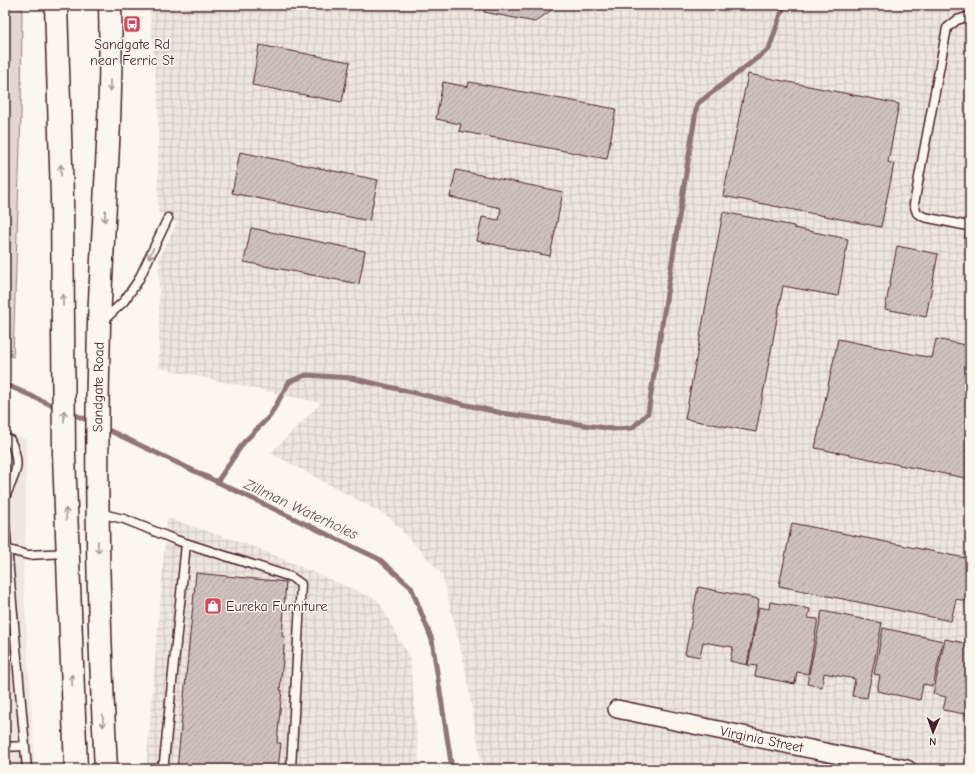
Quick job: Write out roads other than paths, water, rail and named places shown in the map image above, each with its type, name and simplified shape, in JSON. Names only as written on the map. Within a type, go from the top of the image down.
[{"type":"highway","points":[[56,5],[64,370],[64,455],[76,769]]},
{"type":"highway","name":"Sandgate Road","points":[[106,769],[100,654],[97,466],[100,324],[109,115],[110,5]]},
{"type":"street","name":"Virginia Street","points":[[617,709],[907,769]]},
{"type":"lane","points":[[968,226],[924,217],[917,213],[914,204],[946,28],[957,20],[970,16]]},
{"type":"lane","points":[[100,324],[124,301],[138,281],[168,218]]},
{"type":"lane","points":[[5,437],[10,440],[17,455],[15,474],[5,497]]},
{"type":"lane","points":[[97,513],[109,514],[186,544],[291,577],[301,584],[291,769]]},
{"type":"lane","points":[[5,525],[9,550],[27,769]]},
{"type":"lane","points":[[159,769],[164,762],[186,544]]},
{"type":"lane","points":[[9,550],[28,555],[67,553]]},
{"type":"lane","points":[[5,747],[24,746]]},
{"type":"waterway","points":[[217,482],[244,442],[270,416],[289,382],[306,375],[351,378],[501,413],[613,429],[632,428],[648,413],[697,104],[769,49],[784,5]]},
{"type":"waterway","name":"Zillman Waterholes","points":[[5,384],[58,408]]},
{"type":"waterway","name":"Zillman Waterholes","points":[[69,412],[91,422]]},
{"type":"waterway","name":"Zillman Waterholes","points":[[104,428],[379,559],[411,587],[432,640],[452,769]]},
{"type":"place","name":"Sandgate Rd near Ferric St","points":[[132,24]]},
{"type":"place","name":"Eureka Furniture","points":[[213,606]]}]
